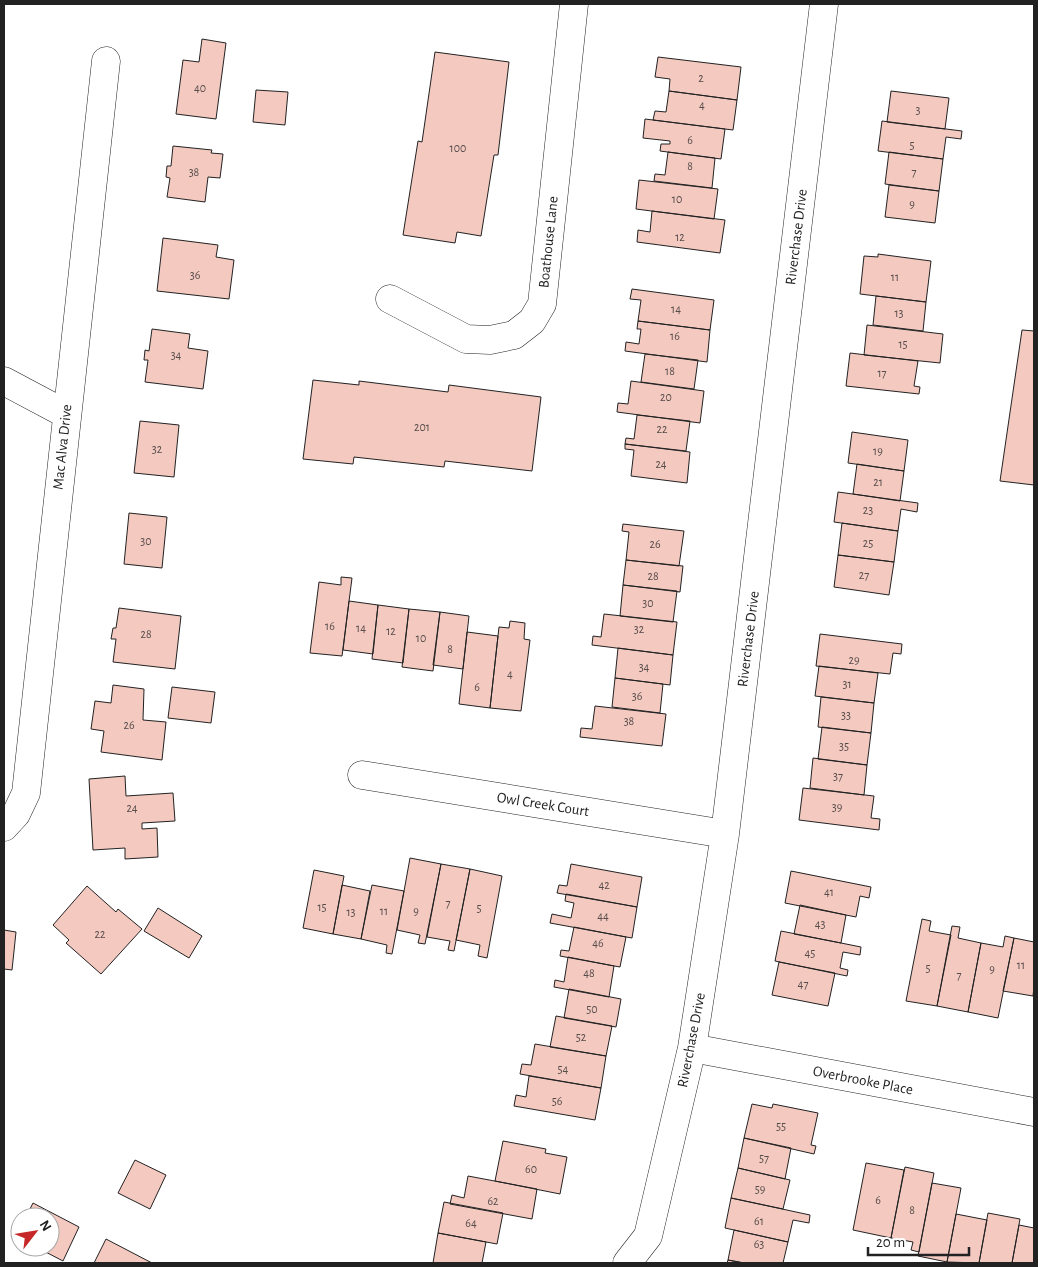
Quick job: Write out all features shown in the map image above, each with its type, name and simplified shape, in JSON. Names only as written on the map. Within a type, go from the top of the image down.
[{"type":"street","name":"Boathouse Lane","points":[[390,299],[466,339],[490,340],[514,335],[532,321],[542,304],[574,4]]},
{"type":"street","name":"Riverchase Drive","points":[[628,1263],[648,1236],[692,1048],[725,834],[824,4]]},
{"type":"street","name":"Mac Alva Drive","points":[[4,826],[16,814],[26,793],[106,61]]},
{"type":"street","points":[[4,381],[66,414]]},
{"type":"street","name":"Owl Creek Court","points":[[362,775],[725,834]]},
{"type":"street","name":"Overbrooke Place","points":[[692,1048],[1034,1112]]},
{"type":"building","points":[[202,39],[226,43],[216,119],[176,114],[183,60],[199,62]]},
{"type":"building","points":[[435,52],[509,62],[498,155],[494,155],[481,236],[457,232],[455,243],[403,235],[418,141],[422,142]]},
{"type":"building","points":[[658,57],[741,67],[737,100],[669,91],[670,79],[655,77]]},
{"type":"building","points":[[256,90],[288,92],[285,125],[253,122]]},
{"type":"building","points":[[669,91],[737,100],[733,130],[653,120],[655,111],[666,112]]},
{"type":"building","points":[[891,91],[949,98],[945,129],[887,122]]},
{"type":"building","points":[[645,119],[725,129],[721,159],[660,151],[661,144],[670,144],[670,141],[643,138]]},
{"type":"building","points":[[882,121],[962,131],[961,139],[946,137],[943,159],[878,151]]},
{"type":"building","points":[[173,146],[212,150],[211,153],[223,154],[220,178],[208,177],[205,202],[167,197],[170,178],[166,177],[167,166],[171,166]]},
{"type":"building","points":[[668,152],[715,158],[712,188],[654,181],[655,174],[665,175]]},
{"type":"building","points":[[889,152],[943,159],[939,191],[885,184]]},
{"type":"building","points":[[639,180],[718,189],[714,219],[636,209]]},
{"type":"building","points":[[889,185],[939,191],[935,223],[885,217]]},
{"type":"building","points":[[652,211],[725,220],[720,253],[637,242],[638,230],[650,232]]},
{"type":"building","points":[[163,238],[218,245],[216,257],[234,260],[229,299],[157,291]]},
{"type":"building","points":[[878,254],[931,261],[926,302],[860,294],[864,256],[878,257]]},
{"type":"building","points":[[632,289],[714,300],[710,330],[638,321],[641,300],[630,299]]},
{"type":"building","points":[[876,296],[926,302],[923,331],[873,325]]},
{"type":"building","points":[[638,321],[710,330],[707,362],[625,351],[626,342],[639,344],[641,329],[637,329]]},
{"type":"building","points":[[867,325],[943,334],[940,363],[864,355]]},
{"type":"building","points":[[152,329],[190,334],[188,348],[208,351],[203,389],[145,382],[148,360],[144,360],[145,350],[149,351]]},
{"type":"building","points":[[1022,330],[1034,331],[1034,485],[1000,481]]},
{"type":"building","points":[[850,353],[918,361],[914,386],[920,387],[919,394],[846,386]]},
{"type":"building","points":[[645,354],[698,360],[694,389],[641,382]]},
{"type":"building","points":[[313,380],[359,385],[359,381],[448,392],[449,385],[541,397],[532,471],[445,461],[444,467],[354,457],[353,464],[303,459]]},
{"type":"building","points":[[631,381],[704,391],[700,423],[617,412],[618,403],[628,404]]},
{"type":"building","points":[[637,415],[690,421],[686,451],[625,444],[626,438],[634,439]]},
{"type":"building","points":[[140,421],[179,425],[174,477],[134,473]]},
{"type":"building","points":[[852,432],[908,440],[904,471],[848,463]]},
{"type":"building","points":[[625,444],[690,452],[687,483],[631,476],[634,450],[625,449]]},
{"type":"building","points":[[857,464],[904,471],[900,501],[853,494]]},
{"type":"building","points":[[838,492],[918,503],[917,512],[901,509],[898,531],[834,522]]},
{"type":"building","points":[[129,513],[167,517],[162,568],[124,564]]},
{"type":"building","points":[[842,523],[898,531],[894,562],[838,555]]},
{"type":"building","points":[[623,524],[684,531],[679,566],[626,560],[629,532],[622,531]]},
{"type":"building","points":[[838,555],[894,562],[889,595],[834,587]]},
{"type":"building","points":[[626,560],[683,566],[680,592],[623,585]]},
{"type":"building","points":[[341,577],[352,578],[342,656],[310,653],[319,582],[341,585]]},
{"type":"building","points":[[623,585],[677,591],[673,622],[620,616]]},
{"type":"building","points":[[349,601],[378,605],[373,654],[343,650]]},
{"type":"building","points":[[378,605],[409,609],[403,663],[372,659]]},
{"type":"building","points":[[119,608],[181,616],[175,669],[113,662],[116,639],[111,639],[113,628],[116,628]]},
{"type":"building","points":[[409,609],[440,612],[433,671],[402,667]]},
{"type":"building","points":[[440,612],[469,616],[463,669],[433,665]]},
{"type":"building","points":[[604,614],[677,622],[673,655],[592,645],[593,636],[601,637]]},
{"type":"building","points":[[510,621],[525,623],[524,639],[530,640],[521,711],[490,708],[499,627],[509,628]]},
{"type":"building","points":[[467,632],[498,636],[490,708],[459,704]]},
{"type":"building","points":[[820,634],[902,644],[901,654],[893,653],[890,674],[816,666]]},
{"type":"building","points":[[618,648],[673,655],[670,685],[615,678]]},
{"type":"building","points":[[819,666],[878,673],[874,703],[815,696]]},
{"type":"building","points":[[615,678],[663,684],[660,713],[612,707]]},
{"type":"building","points":[[113,685],[144,689],[143,720],[166,722],[162,760],[101,752],[104,731],[91,729],[95,701],[111,703]]},
{"type":"building","points":[[172,687],[215,692],[211,723],[168,718]]},
{"type":"building","points":[[821,697],[874,703],[871,733],[818,727]]},
{"type":"building","points":[[595,706],[666,714],[662,746],[580,737],[581,728],[592,729]]},
{"type":"building","points":[[822,727],[871,733],[867,765],[818,759]]},
{"type":"building","points":[[813,758],[867,765],[864,795],[810,788]]},
{"type":"building","points":[[125,776],[126,796],[173,793],[175,821],[142,823],[142,829],[157,828],[158,857],[125,859],[125,848],[93,850],[89,779]]},
{"type":"building","points":[[803,788],[874,796],[871,818],[880,819],[879,830],[799,820]]},
{"type":"building","points":[[410,858],[441,864],[425,944],[418,943],[420,935],[397,930]]},
{"type":"building","points":[[441,864],[470,869],[454,951],[448,950],[450,941],[427,937]]},
{"type":"building","points":[[571,864],[642,877],[637,907],[557,893],[559,885],[567,886]]},
{"type":"building","points":[[470,869],[502,876],[487,958],[478,956],[480,945],[456,940]]},
{"type":"building","points":[[314,870],[344,876],[333,934],[303,928]]},
{"type":"building","points":[[791,871],[871,887],[869,898],[860,896],[856,917],[785,903]]},
{"type":"building","points":[[342,885],[370,891],[361,939],[333,934]]},
{"type":"building","points":[[372,885],[404,891],[392,954],[386,953],[387,945],[361,939]]},
{"type":"building","points":[[87,886],[116,912],[118,909],[142,929],[101,974],[66,943],[69,940],[53,925]]},
{"type":"building","points":[[566,894],[637,907],[632,938],[550,923],[552,914],[571,918],[574,903],[565,901]]},
{"type":"building","points":[[800,905],[846,915],[841,943],[794,934]]},
{"type":"building","points":[[158,908],[202,936],[189,958],[144,931]]},
{"type":"building","points":[[922,919],[931,921],[929,931],[951,935],[937,1006],[906,1001]]},
{"type":"building","points":[[952,926],[960,927],[958,938],[981,943],[968,1012],[937,1006]]},
{"type":"building","points":[[574,927],[626,937],[620,967],[560,956],[561,950],[569,951]]},
{"type":"building","points":[[4,930],[16,932],[12,970],[4,969]]},
{"type":"building","points":[[781,931],[861,947],[860,955],[843,952],[840,968],[848,970],[847,976],[775,961]]},
{"type":"building","points":[[1005,936],[1014,938],[998,1018],[968,1012],[981,943],[1003,947]]},
{"type":"building","points":[[1014,938],[1034,942],[1033,996],[1003,991]]},
{"type":"building","points":[[568,957],[614,966],[609,997],[554,987],[555,980],[564,982]]},
{"type":"building","points":[[779,962],[835,973],[828,1006],[772,995]]},
{"type":"building","points":[[569,989],[621,999],[616,1027],[564,1018]]},
{"type":"building","points":[[556,1016],[612,1026],[606,1056],[550,1047]]},
{"type":"building","points":[[535,1044],[606,1056],[601,1088],[520,1074],[522,1064],[531,1065]]},
{"type":"building","points":[[529,1076],[601,1088],[595,1120],[514,1106],[516,1095],[526,1097]]},
{"type":"building","points":[[752,1104],[772,1108],[773,1104],[818,1113],[811,1145],[816,1146],[814,1154],[744,1138]]},
{"type":"building","points":[[744,1138],[791,1148],[785,1179],[738,1168]]},
{"type":"building","points":[[503,1141],[546,1149],[545,1153],[567,1157],[560,1194],[495,1181]]},
{"type":"building","points":[[135,1160],[166,1175],[150,1209],[118,1193]]},
{"type":"building","points":[[866,1163],[904,1170],[891,1238],[853,1230]]},
{"type":"building","points":[[905,1167],[934,1173],[919,1252],[911,1250],[913,1242],[891,1238]]},
{"type":"building","points":[[738,1168],[790,1180],[783,1209],[731,1198]]},
{"type":"building","points":[[468,1176],[537,1189],[532,1219],[450,1204],[452,1195],[464,1198]]},
{"type":"building","points":[[932,1183],[961,1188],[947,1262],[918,1256]]},
{"type":"building","points":[[731,1198],[810,1215],[809,1223],[793,1220],[788,1242],[725,1228]]},
{"type":"building","points":[[444,1202],[503,1213],[497,1244],[438,1233]]},
{"type":"building","points":[[33,1203],[41,1207],[31,1207]]},
{"type":"building","points":[[988,1213],[1020,1219],[1012,1263],[979,1263]]},
{"type":"building","points":[[956,1214],[987,1220],[979,1263],[947,1262]]},
{"type":"building","points":[[60,1217],[79,1227],[63,1261],[55,1257],[60,1257]]},
{"type":"building","points":[[1019,1225],[1034,1228],[1034,1263],[1012,1263]]},
{"type":"building","points":[[734,1230],[788,1242],[783,1263],[744,1263],[728,1260]]},
{"type":"building","points":[[438,1233],[486,1242],[482,1263],[433,1263]]},
{"type":"building","points":[[106,1239],[152,1263],[94,1263]]},
{"type":"building","points":[[728,1260],[744,1263],[727,1263]]}]
